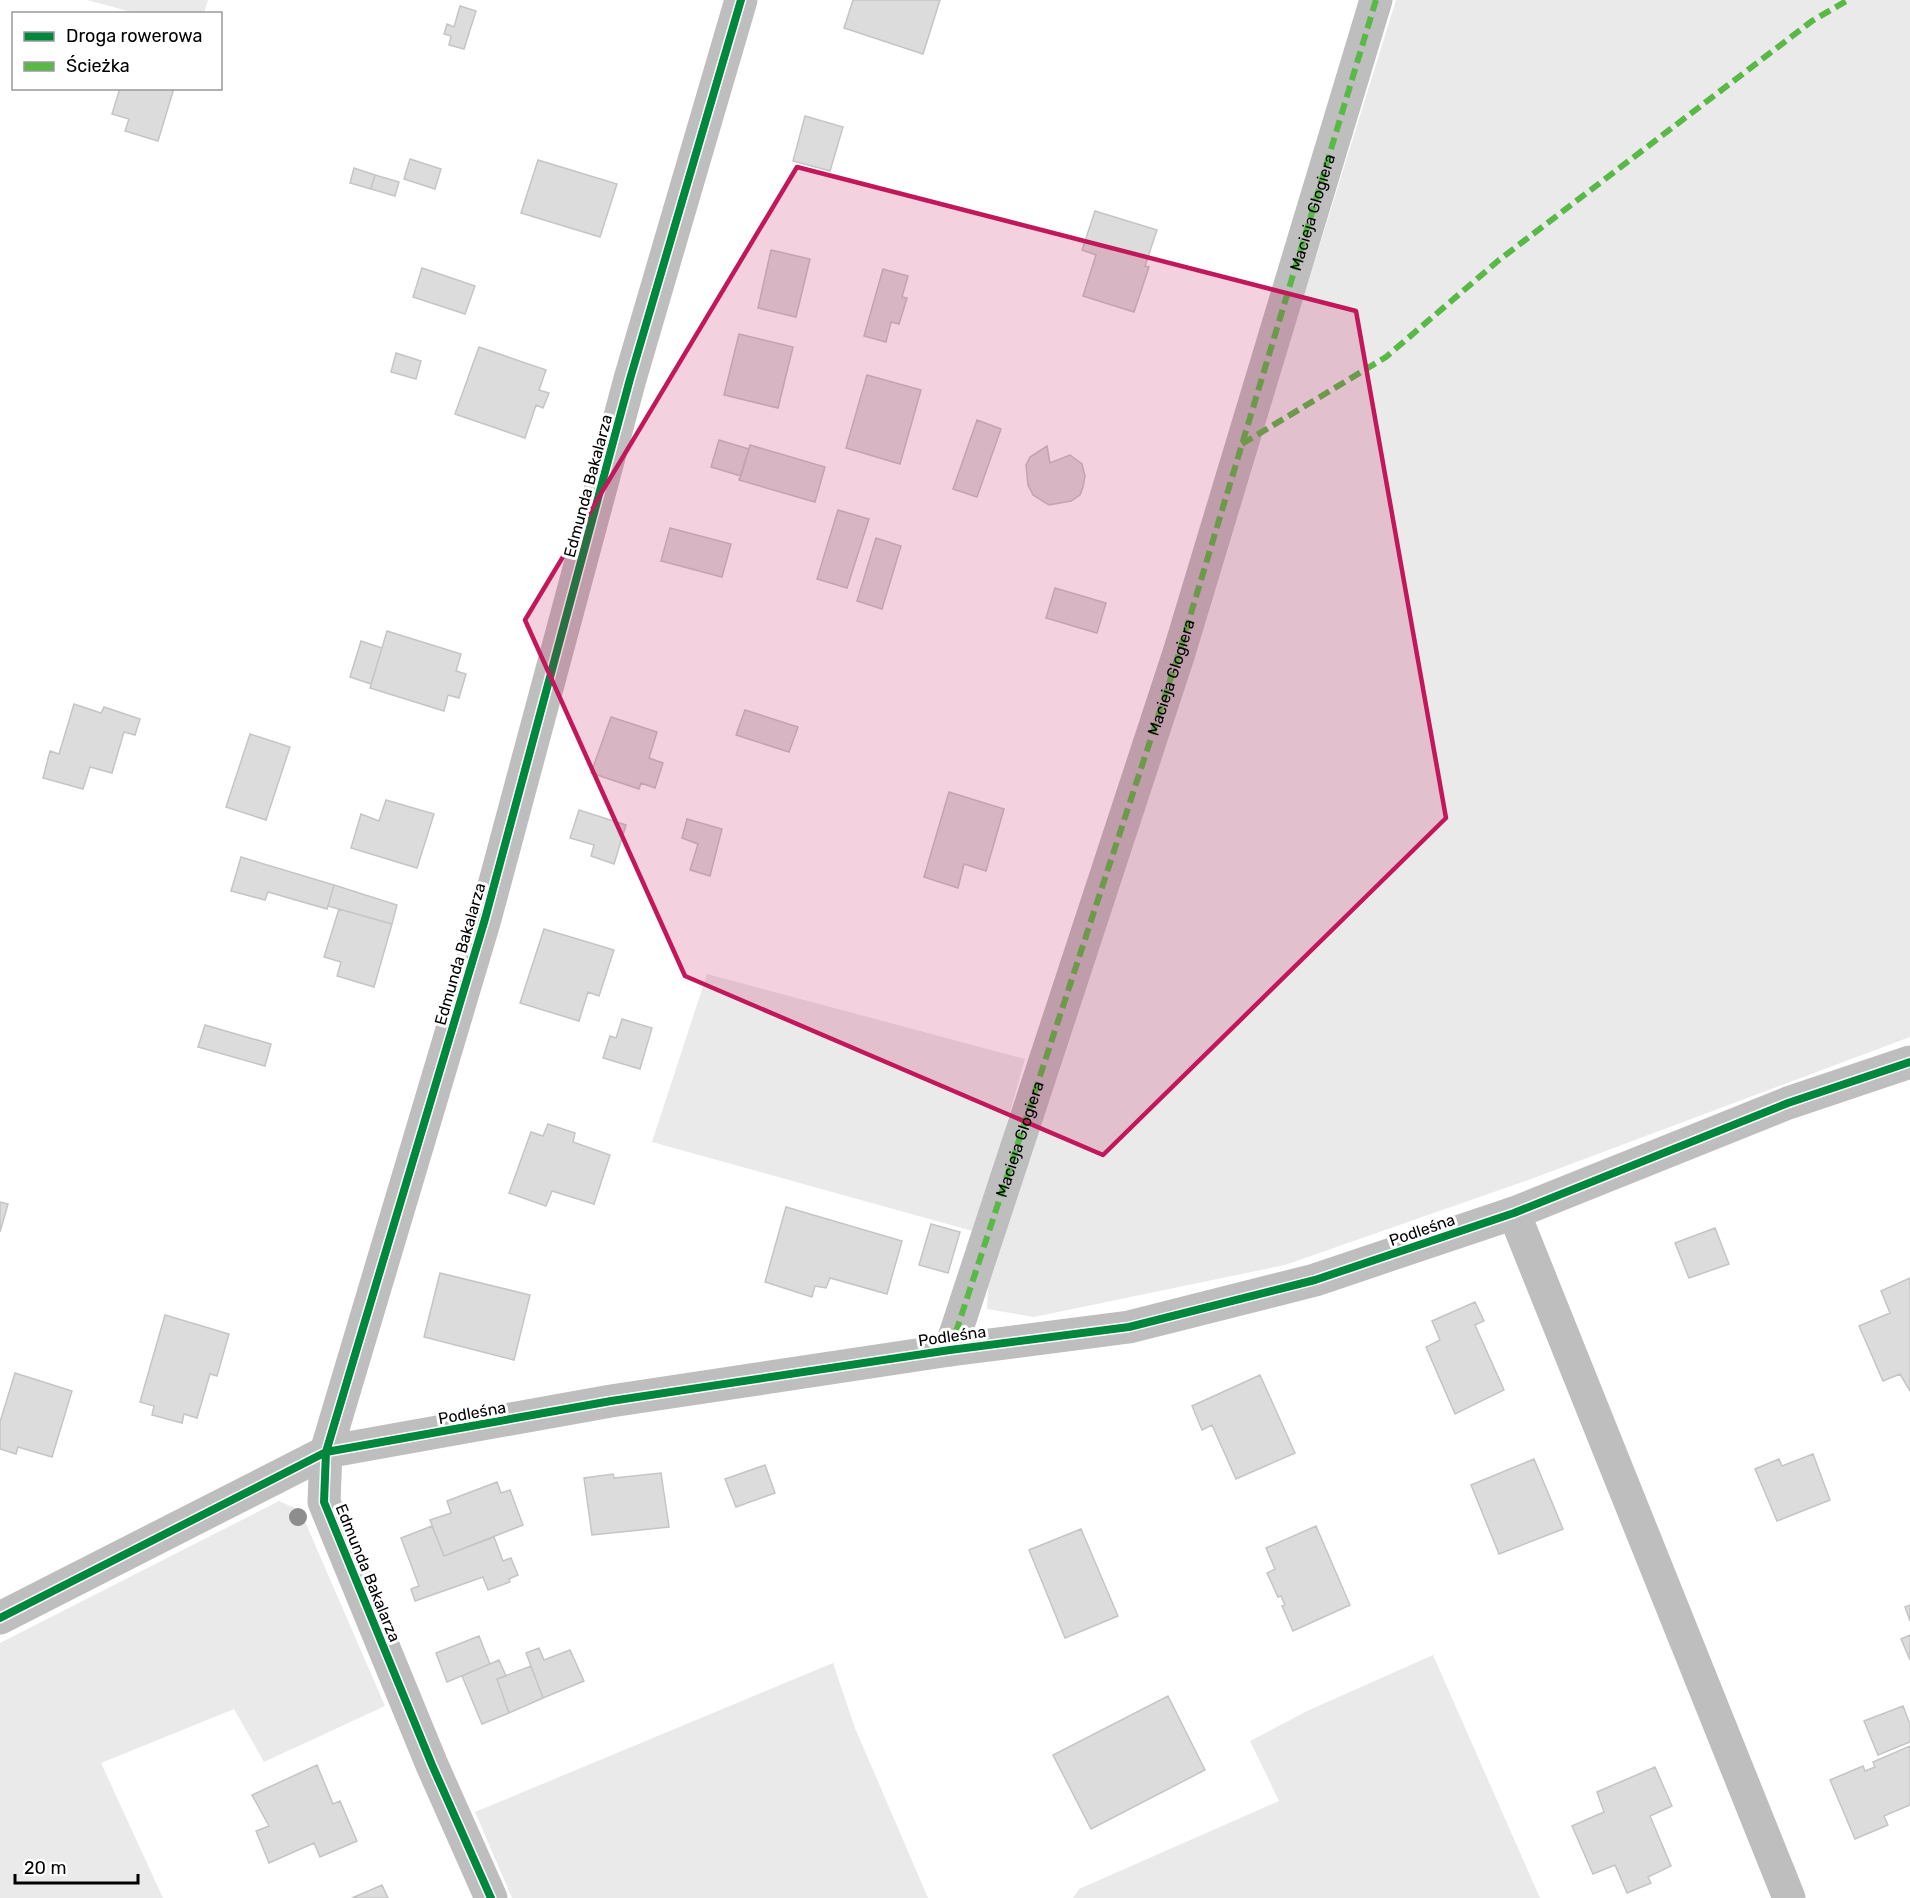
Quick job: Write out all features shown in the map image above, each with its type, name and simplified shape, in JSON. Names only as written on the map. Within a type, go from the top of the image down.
[{"type":"street","name":"Edmunda Bakalarza","points":[[490,1898],[432,1765],[324,1502],[326,1452],[485,919],[630,379],[741,0]]},
{"type":"street","name":"Macieja Glogiera","points":[[950,1350],[1179,653],[1376,0]]},
{"type":"street","name":"Podleśna","points":[[0,1618],[326,1452],[611,1401],[950,1350],[1129,1327],[1315,1280],[1514,1213],[1788,1103],[1910,1062]]},
{"type":"street","points":[[1514,1213],[1789,1898]]},
{"type":"highlighted area","points":[[797,167],[1356,311],[1446,818],[1103,1155],[685,976],[525,620]]},
{"type":"shaded area","points":[[87,0],[208,0],[204,12],[131,12]]},
{"type":"shaded area","points":[[1396,0],[1910,0],[1910,1037],[1531,1179],[1285,1265],[1034,1317],[987,1309],[988,1288],[1170,726]]},
{"type":"shaded area","points":[[707,974],[1025,1059],[976,1232],[652,1142]]},
{"type":"shaded area","points":[[279,1501],[300,1510],[385,1706],[264,1762],[234,1709],[101,1763],[163,1898],[0,1898],[0,1643]]},
{"type":"shaded area","points":[[1433,1655],[1540,1898],[1073,1898],[1079,1889],[1279,1801],[1250,1741],[1307,1711]]},
{"type":"shaded area","points":[[833,1663],[855,1728],[928,1898],[512,1898],[475,1812]]},
{"type":"building","points":[[853,0],[940,0],[923,54],[844,28]]},
{"type":"building","points":[[460,6],[476,11],[464,49],[449,45],[451,36],[444,34],[447,24],[454,27]]},
{"type":"building","points":[[119,90],[173,90],[158,141],[125,131],[129,119],[112,114]]},
{"type":"building","points":[[805,116],[843,127],[830,171],[793,161]]},
{"type":"building","points":[[410,159],[441,169],[435,189],[404,179]]},
{"type":"building","points":[[538,160],[617,184],[600,237],[521,213]]},
{"type":"building","points":[[354,168],[375,175],[371,189],[350,183]]},
{"type":"building","points":[[375,175],[399,182],[395,196],[371,189]]},
{"type":"building","points":[[1095,211],[1157,230],[1145,266],[1149,267],[1134,312],[1083,296],[1096,255],[1082,250]]},
{"type":"building","points":[[771,250],[810,259],[796,317],[758,308]]},
{"type":"building","points":[[422,268],[475,286],[465,314],[413,297]]},
{"type":"building","points":[[883,269],[908,276],[902,297],[907,298],[899,324],[891,322],[886,342],[864,336]]},
{"type":"building","points":[[739,334],[793,347],[778,408],[724,395]]},
{"type":"building","points":[[479,347],[546,370],[539,390],[549,393],[543,408],[536,405],[525,438],[455,414]]},
{"type":"building","points":[[396,353],[421,361],[416,379],[391,372]]},
{"type":"building","points":[[867,375],[921,390],[900,464],[846,448]]},
{"type":"building","points":[[977,420],[1001,429],[977,497],[953,489]]},
{"type":"building","points":[[719,440],[749,449],[741,476],[711,467]]},
{"type":"building","points":[[750,445],[825,467],[815,502],[739,480]]},
{"type":"building","points":[[1047,446],[1050,463],[1070,455],[1082,464],[1085,476],[1083,487],[1080,495],[1071,501],[1049,505],[1033,495],[1028,485],[1026,465],[1030,457]]},
{"type":"building","points":[[838,510],[869,519],[847,588],[817,579]]},
{"type":"building","points":[[670,528],[731,544],[722,577],[661,561]]},
{"type":"building","points":[[876,538],[901,546],[882,609],[857,601]]},
{"type":"building","points":[[1055,588],[1106,603],[1097,633],[1046,618]]},
{"type":"building","points":[[387,631],[461,654],[456,671],[466,674],[459,698],[448,695],[444,711],[370,688]]},
{"type":"building","points":[[361,641],[382,648],[371,684],[350,677]]},
{"type":"building","points":[[74,704],[101,713],[104,707],[140,719],[135,735],[124,732],[112,773],[90,767],[83,789],[43,778],[50,751],[59,754]]},
{"type":"building","points":[[745,710],[798,727],[789,752],[736,735]]},
{"type":"building","points":[[611,717],[657,732],[649,758],[663,763],[655,788],[641,783],[639,789],[591,773]]},
{"type":"building","points":[[250,734],[290,747],[266,820],[226,807]]},
{"type":"building","points":[[949,792],[1004,809],[986,871],[964,864],[958,888],[924,877]]},
{"type":"building","points":[[386,800],[434,814],[417,868],[351,848],[361,814],[379,821]]},
{"type":"building","points":[[579,810],[626,825],[614,864],[591,856],[594,845],[570,838]]},
{"type":"building","points":[[687,819],[722,829],[710,876],[690,870],[698,844],[682,838]]},
{"type":"building","points":[[241,857],[334,885],[327,909],[268,892],[265,900],[231,891]]},
{"type":"building","points":[[334,885],[397,905],[392,924],[328,906]]},
{"type":"building","points":[[339,909],[392,924],[374,987],[337,976],[341,962],[324,957]]},
{"type":"building","points":[[544,929],[614,950],[599,996],[588,992],[579,1021],[520,1003]]},
{"type":"building","points":[[622,1019],[652,1028],[640,1069],[603,1058],[610,1036],[616,1038]]},
{"type":"building","points":[[205,1025],[271,1044],[265,1066],[198,1047]]},
{"type":"building","points":[[548,1124],[575,1133],[573,1142],[610,1155],[594,1204],[552,1191],[546,1206],[509,1193],[531,1132],[543,1136]]},
{"type":"building","points":[[0,1202],[8,1204],[0,1232]]},
{"type":"building","points":[[786,1207],[902,1241],[887,1294],[830,1278],[826,1288],[815,1286],[812,1297],[765,1282]]},
{"type":"building","points":[[931,1224],[960,1232],[948,1273],[919,1265]]},
{"type":"building","points":[[1715,1228],[1729,1264],[1689,1278],[1675,1243]]},
{"type":"building","points":[[440,1273],[530,1295],[514,1360],[424,1337]]},
{"type":"building","points":[[1910,1278],[1910,1391],[1900,1374],[1883,1381],[1859,1326],[1890,1313],[1881,1291]]},
{"type":"building","points":[[1475,1302],[1484,1321],[1475,1325],[1504,1390],[1455,1414],[1426,1347],[1440,1340],[1432,1321]]},
{"type":"building","points":[[165,1315],[229,1334],[217,1376],[210,1374],[197,1418],[184,1414],[182,1423],[152,1415],[154,1406],[140,1402]]},
{"type":"building","points":[[15,1373],[72,1391],[52,1457],[18,1447],[16,1454],[0,1449],[0,1422]]},
{"type":"building","points":[[1260,1375],[1295,1453],[1236,1479],[1212,1425],[1202,1430],[1192,1406]]},
{"type":"building","points":[[1813,1454],[1830,1500],[1777,1521],[1755,1469],[1779,1459],[1782,1466]]},
{"type":"building","points":[[1534,1459],[1563,1529],[1499,1554],[1471,1485]]},
{"type":"building","points":[[765,1465],[775,1493],[736,1507],[725,1479]]},
{"type":"building","points":[[661,1473],[669,1527],[592,1535],[584,1478],[613,1474],[614,1478]]},
{"type":"building","points":[[497,1482],[501,1493],[510,1490],[523,1525],[444,1556],[430,1520],[451,1513],[447,1501]]},
{"type":"building","points":[[432,1526],[444,1556],[494,1537],[503,1561],[511,1558],[518,1575],[509,1579],[510,1582],[488,1590],[483,1577],[415,1601],[411,1589],[419,1586],[401,1538]]},
{"type":"building","points":[[1316,1526],[1350,1605],[1293,1631],[1282,1606],[1285,1605],[1281,1596],[1278,1597],[1267,1573],[1275,1569],[1266,1548]]},
{"type":"building","points":[[1081,1529],[1118,1616],[1065,1638],[1029,1550]]},
{"type":"building","points":[[1910,1605],[1910,1621],[1905,1607]]},
{"type":"building","points":[[1910,1635],[1910,1660],[1901,1639]]},
{"type":"building","points":[[479,1636],[490,1664],[447,1682],[436,1653]]},
{"type":"building","points":[[539,1648],[544,1660],[570,1650],[584,1681],[543,1698],[526,1653]]},
{"type":"building","points":[[499,1660],[506,1676],[497,1679],[509,1713],[482,1724],[462,1676]]},
{"type":"building","points":[[531,1666],[543,1698],[509,1713],[497,1679]]},
{"type":"building","points":[[1168,1696],[1205,1770],[1091,1829],[1053,1755]]},
{"type":"building","points":[[1903,1706],[1910,1724],[1910,1742],[1878,1755],[1864,1721]]},
{"type":"building","points":[[1910,1746],[1910,1805],[1884,1816],[1888,1825],[1855,1839],[1830,1780],[1863,1766],[1865,1771],[1875,1767],[1873,1762]]},
{"type":"building","points":[[317,1765],[333,1804],[340,1801],[357,1841],[320,1857],[314,1843],[269,1863],[256,1831],[269,1826],[252,1795]]},
{"type":"building","points":[[1655,1767],[1672,1806],[1650,1816],[1671,1866],[1648,1877],[1651,1883],[1627,1893],[1615,1865],[1593,1874],[1572,1826],[1604,1812],[1597,1792]]},
{"type":"building","points":[[382,1885],[388,1898],[352,1898]]},
{"type":"marked path","points":[[950,1350],[1179,653],[1376,0]]},
{"type":"marked path","points":[[1242,444],[1386,357],[1499,260],[1812,21],[1848,0]]},
{"type":"cycle path","points":[[491,1898],[432,1765],[324,1502],[326,1452],[485,919],[630,379],[741,0]]},
{"type":"cycle path","points":[[0,1618],[326,1452],[611,1401],[950,1350],[1129,1327],[1315,1280],[1514,1213],[1788,1103],[1910,1062]]}]
